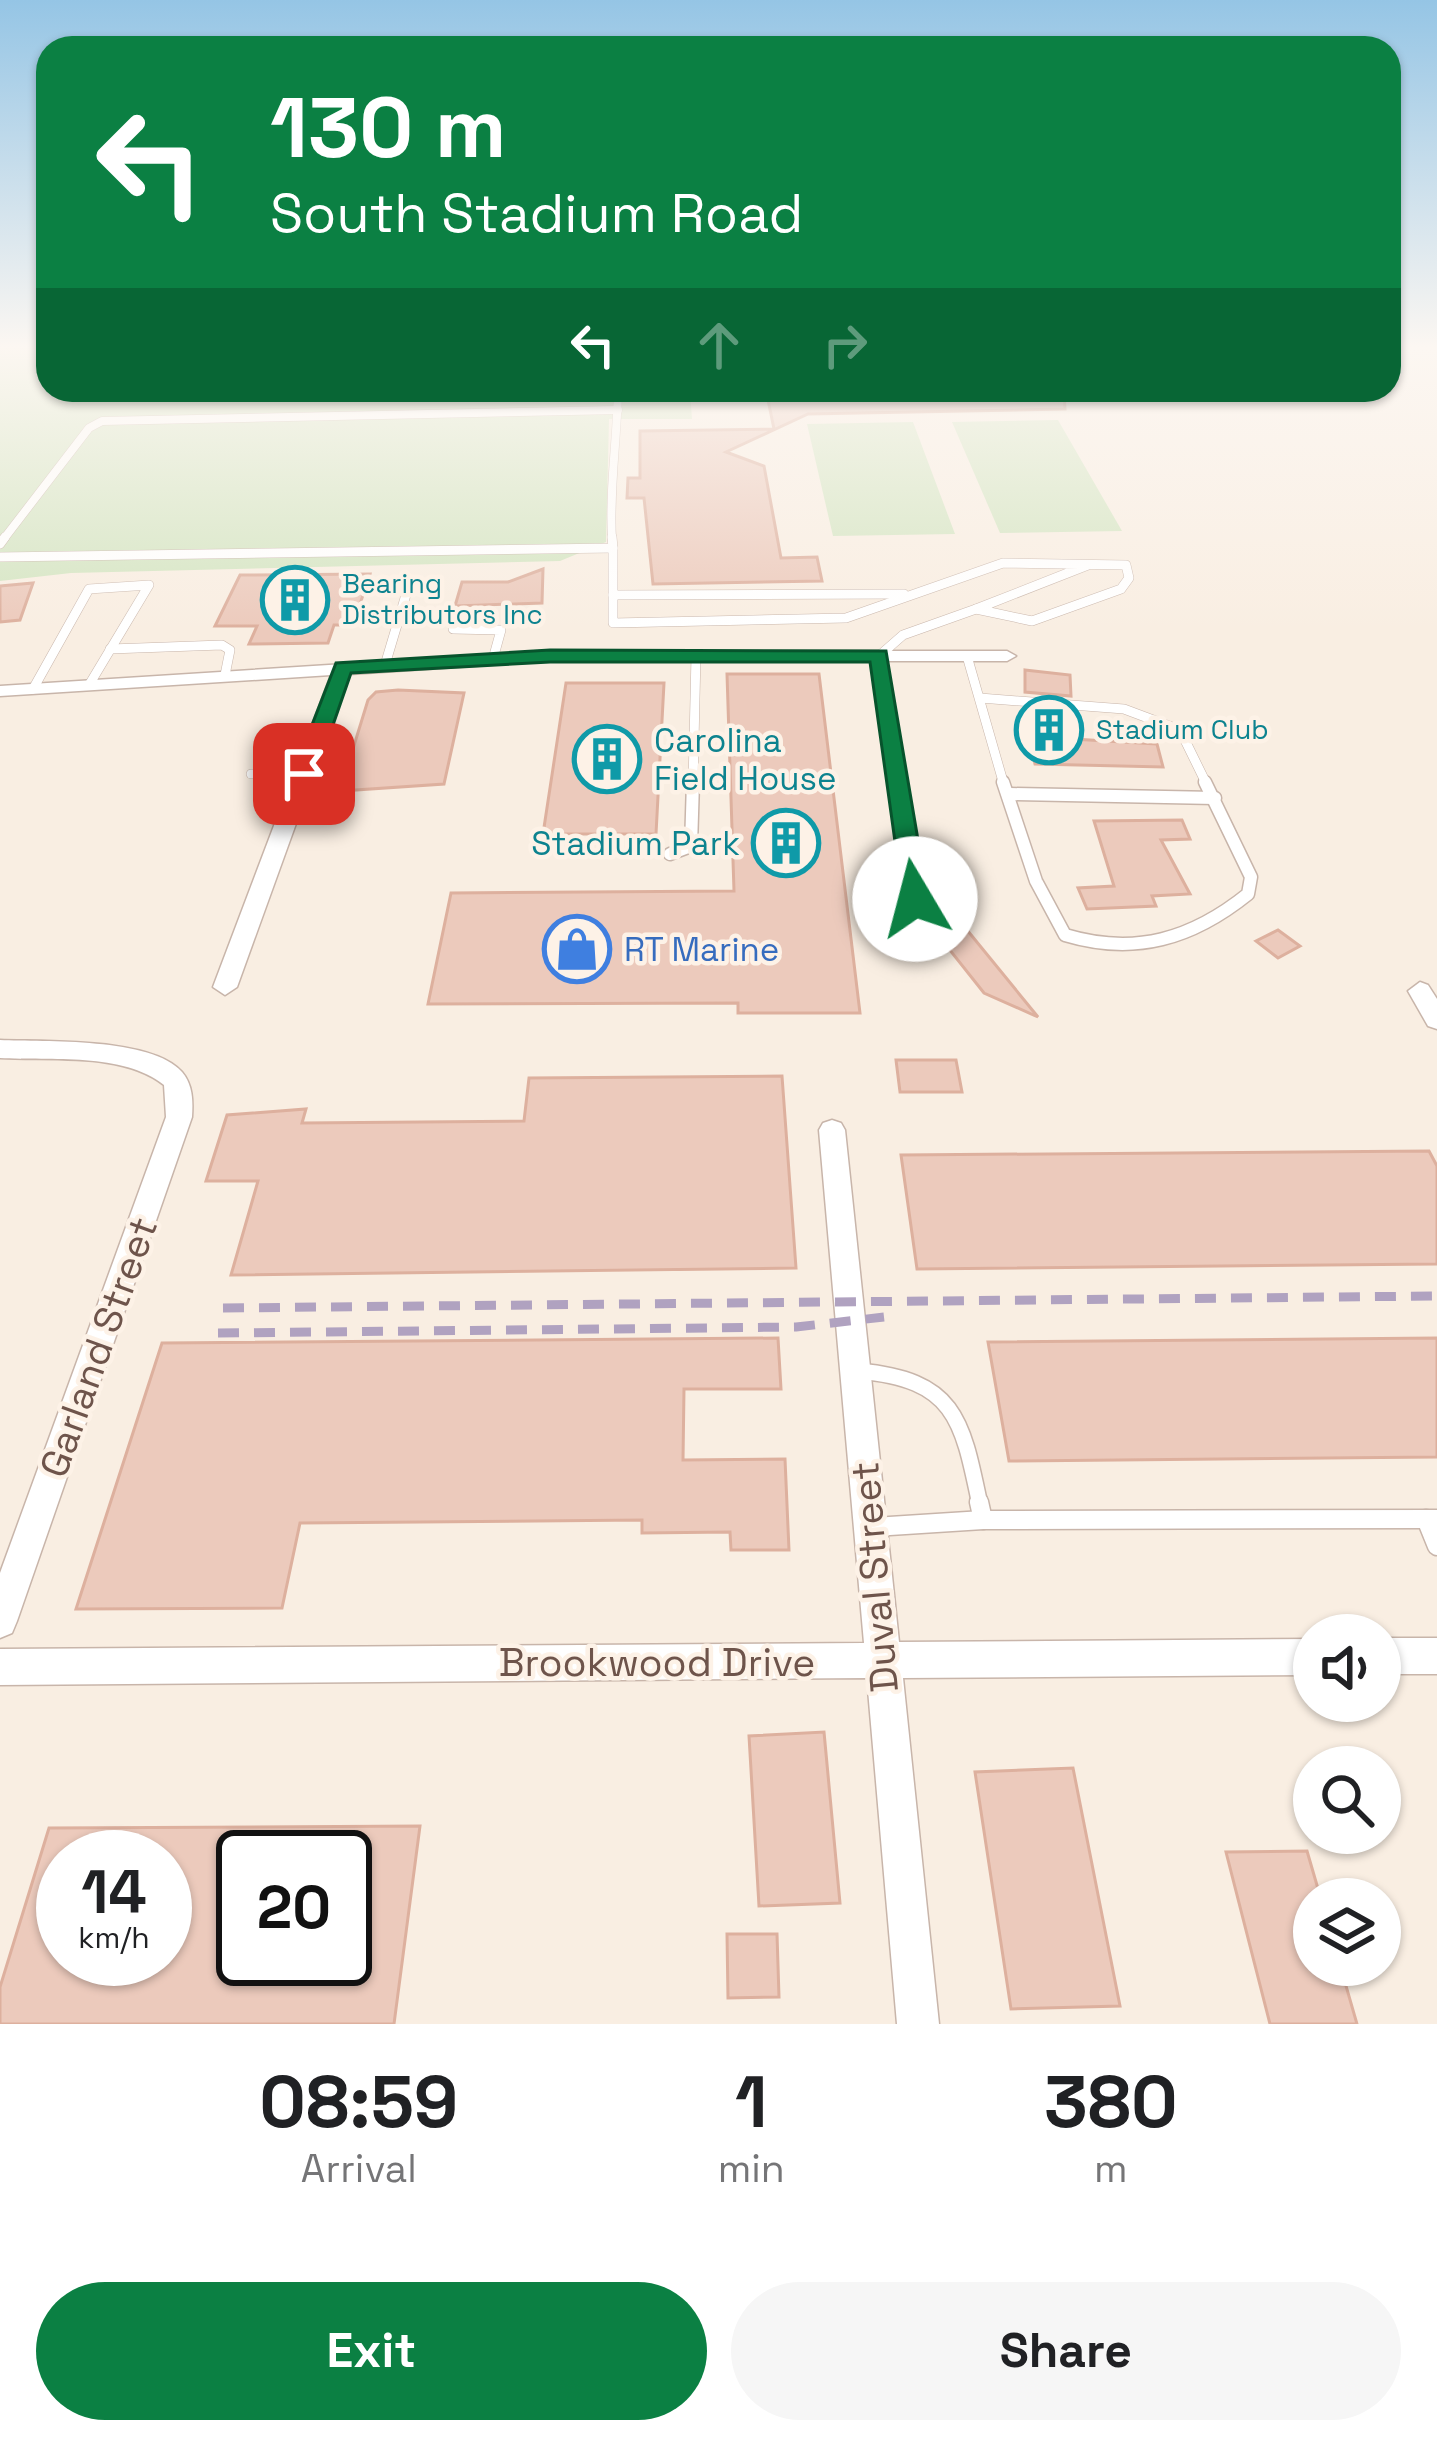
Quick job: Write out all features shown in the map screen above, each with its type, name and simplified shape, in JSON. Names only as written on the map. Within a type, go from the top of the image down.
[{"type":"street","points":[[0,691],[493,659],[1007,656]]},
{"type":"street","points":[[225,987],[343,668]]},
{"type":"street","points":[[1420,991],[1437,1021]]},
{"type":"street","name":"Garland Street","points":[[0,1049],[143,1062],[168,1074],[181,1093],[179,1117],[0,1621]]},
{"type":"street","name":"Duval Street","points":[[832,1130],[918,2024]]},
{"type":"street","points":[[1401,1656],[1437,1656]]},
{"type":"street","name":"Brookwood Drive","points":[[0,1667],[1293,1657]]},
{"type":"lane","points":[[0,544],[78,442]]},
{"type":"lane","points":[[617,442],[616,475],[609,488],[613,622],[846,617],[1003,563],[1126,565],[1127,584],[1031,624],[1002,622],[976,609]]},
{"type":"lane","points":[[0,557],[614,548]]},
{"type":"lane","points":[[915,899],[879,656],[902,635],[1088,565]]},
{"type":"lane","points":[[33,689],[89,589],[148,585],[89,686]]},
{"type":"lane","points":[[385,665],[408,588]]},
{"type":"lane","points":[[613,595],[917,595]]},
{"type":"lane","points":[[453,629],[501,629],[493,659]]},
{"type":"lane","points":[[110,650],[222,645],[230,650],[225,675]]},
{"type":"lane","points":[[670,854],[691,846],[696,655]]},
{"type":"lane","points":[[967,656],[980,698],[1010,794],[1055,922],[1065,934],[1116,948],[1158,944],[1196,932],[1249,895],[1251,877],[1190,744],[1167,721],[1124,709],[980,698]]},
{"type":"lane","points":[[251,774],[304,774]]},
{"type":"lane","points":[[1010,794],[1215,798]]},
{"type":"lane","points":[[855,1371],[909,1376],[946,1401],[968,1454],[983,1520]]},
{"type":"lane","points":[[869,1527],[983,1520],[1432,1519],[1437,1546]]},
{"type":"green space","points":[[0,442],[608,442],[606,542],[560,561],[71,573],[0,581]]},
{"type":"green space","points":[[811,442],[921,442],[955,534],[833,536]]},
{"type":"green space","points":[[961,442],[1071,442],[1122,531],[1000,533]]},
{"type":"building","points":[[640,442],[747,442],[726,452],[764,466],[781,558],[817,557],[822,581],[653,584],[644,498],[627,498],[628,478],[640,478]]},
{"type":"building","points":[[543,569],[542,603],[455,606],[462,582],[508,582]]},
{"type":"building","name":"Bearing Distributors Inc","points":[[370,574],[353,625],[334,625],[328,643],[249,644],[257,626],[215,626],[240,575]]},
{"type":"building","points":[[33,583],[20,620],[0,622],[0,586]]},
{"type":"building","points":[[1025,670],[1070,675],[1071,696],[1025,692]]},
{"type":"building","points":[[727,674],[819,674],[860,1013],[738,1013],[738,1003],[428,1004],[451,893],[734,891]]},
{"type":"building","name":"Carolina Field House","points":[[566,683],[664,683],[656,834],[543,834]]},
{"type":"building","points":[[376,692],[464,693],[444,784],[340,791],[368,700]]},
{"type":"building","points":[[1025,710],[1071,714],[1073,739],[1157,744],[1163,767],[1035,764],[1030,744],[1025,744]]},
{"type":"building","points":[[1182,820],[1190,839],[1161,840],[1190,894],[1152,896],[1156,906],[1087,909],[1078,888],[1114,886],[1094,821]]},
{"type":"building","points":[[942,925],[963,925],[1038,1017],[984,993],[945,944]]},
{"type":"building","points":[[1278,930],[1300,946],[1278,958],[1256,941]]},
{"type":"building","points":[[896,1060],[956,1060],[962,1092],[900,1092]]},
{"type":"building","points":[[782,1076],[796,1268],[231,1275],[258,1181],[206,1181],[227,1115],[306,1109],[302,1123],[524,1121],[529,1078]]},
{"type":"building","points":[[1429,1151],[1437,1166],[1437,1264],[917,1269],[901,1155]]},
{"type":"building","points":[[778,1338],[781,1389],[684,1389],[683,1460],[785,1459],[789,1550],[731,1550],[730,1532],[642,1533],[642,1520],[300,1523],[282,1608],[76,1609],[162,1343]]},
{"type":"building","points":[[1437,1338],[1437,1457],[1009,1461],[988,1342]]},
{"type":"building","points":[[824,1732],[840,1903],[759,1906],[749,1736]]},
{"type":"building","points":[[1073,1768],[1120,2006],[1011,2009],[975,1772]]},
{"type":"building","points":[[420,1826],[394,2024],[0,2024],[0,1987],[36,1870],[36,1986],[192,1986],[192,1830],[48,1830]]},
{"type":"building","points":[[1226,1852],[1308,1854],[1315,1878],[1293,1878],[1293,1986],[1346,1986],[1357,2024],[1270,2024]]},
{"type":"building","points":[[727,1934],[777,1934],[779,1997],[728,1998]]},
{"type":"railway","points":[[223,1308],[1437,1296]]},
{"type":"railway","points":[[218,1333],[796,1327],[884,1317]]},
{"type":"place","name":"Bearing Distributors Inc","points":[[295,600]]},
{"type":"place","name":"Stadium Club","points":[[1049,730]]},
{"type":"place","name":"Carolina Field House","points":[[607,759]]},
{"type":"place","name":"Stadium Park","points":[[786,843]]},
{"type":"place","name":"RT Marine","points":[[577,949]]},
{"type":"route","points":[[304,774],[343,668],[550,656],[879,656],[915,899]]}]
